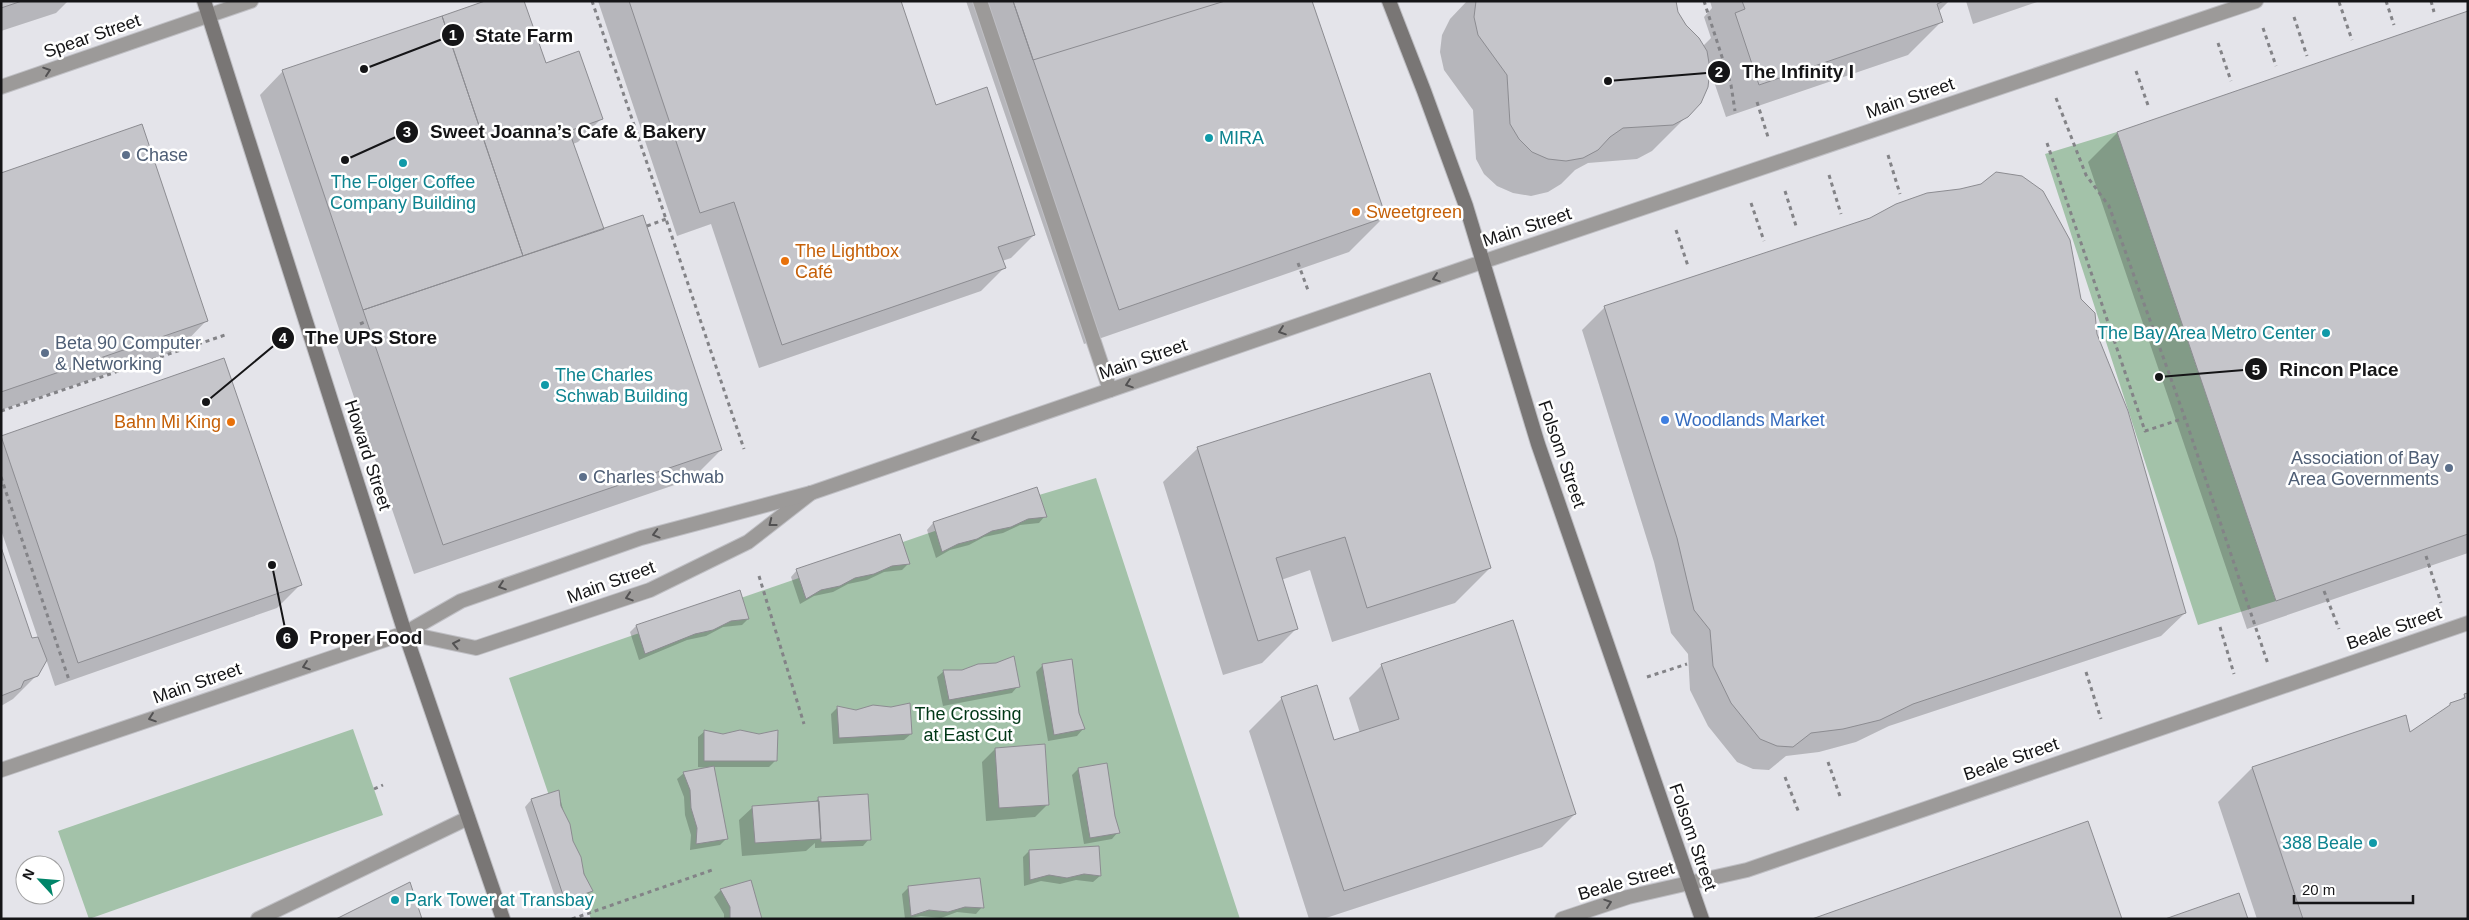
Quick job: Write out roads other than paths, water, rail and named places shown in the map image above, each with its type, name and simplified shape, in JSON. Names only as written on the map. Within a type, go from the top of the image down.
[{"type":"main road","name":"Howard Street","points":[[204,1],[405,633],[503,919]]},
{"type":"main road","name":"Folsom Street","points":[[1388,1],[1424,91],[1466,206],[1538,444],[1702,919]]},
{"type":"street","name":"Spear Street","points":[[1,87],[251,1]]},
{"type":"street","points":[[980,1],[1110,390]]},
{"type":"street","name":"Main Street","points":[[1,770],[405,633],[461,600],[641,538],[811,493],[1482,262],[2256,1]]},
{"type":"street","name":"Main Street","points":[[405,633],[476,648],[650,590],[748,542],[811,493]]},
{"type":"street","name":"Beale Street","points":[[1562,919],[1628,896],[1746,870],[2468,623]]},
{"type":"street","points":[[258,919],[468,818]]},
{"type":"place","name":"State Farm","points":[[364,69]]},
{"type":"place","name":"The Infinity I","points":[[1608,81]]},
{"type":"place","name":"MIRA","points":[[1209,138]]},
{"type":"place","name":"Chase","points":[[126,155]]},
{"type":"place","name":"Sweet Joanna’s Cafe & Bakery","points":[[345,160]]},
{"type":"place","name":"The Folger Coffee Company Building","points":[[403,163]]},
{"type":"place","name":"Sweetgreen","points":[[1356,212]]},
{"type":"place","name":"The Lightbox Café","points":[[785,261]]},
{"type":"place","name":"The Bay Area Metro Center","points":[[2326,333]]},
{"type":"place","name":"Beta 90 Computer & Networking","points":[[45,353]]},
{"type":"place","name":"Rincon Place","points":[[2159,377]]},
{"type":"place","name":"The Charles Schwab Building","points":[[545,385]]},
{"type":"place","name":"The UPS Store","points":[[206,402]]},
{"type":"place","name":"Woodlands Market","points":[[1665,420]]},
{"type":"place","name":"Bahn Mi King","points":[[231,422]]},
{"type":"place","name":"Association of Bay Area Governments","points":[[2449,468]]},
{"type":"place","name":"Charles Schwab","points":[[583,477]]},
{"type":"place","name":"Proper Food","points":[[272,565]]},
{"type":"place","name":"388 Beale","points":[[2373,843]]},
{"type":"place","name":"Park Tower at Transbay","points":[[395,900]]},
{"type":"park label","name":"The Crossing at East Cut","points":[[968,724]]}]
